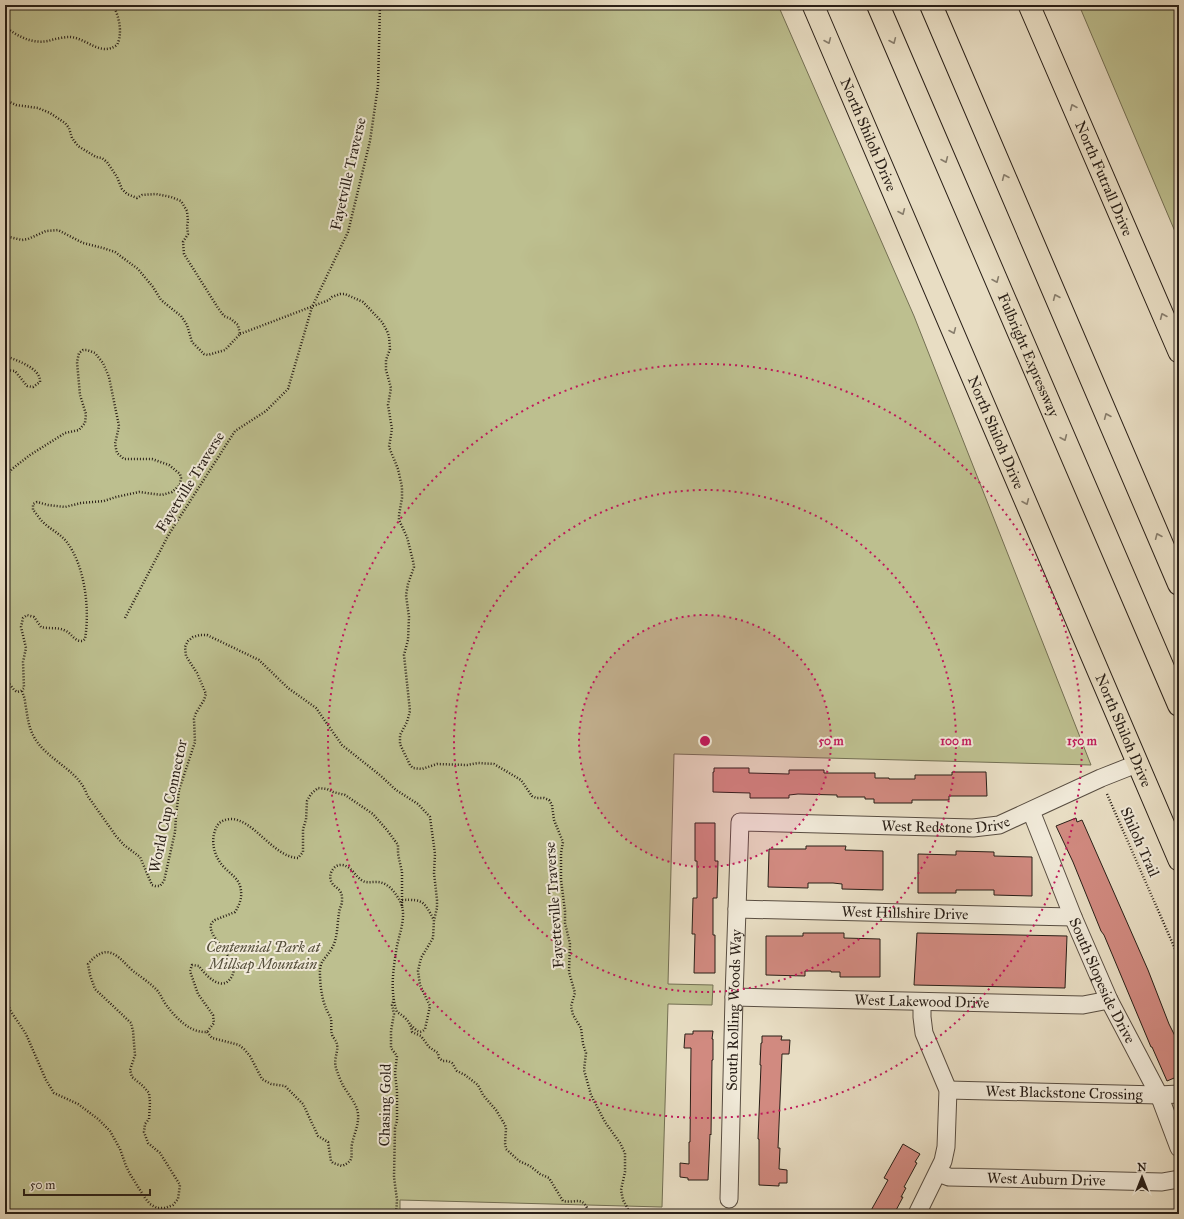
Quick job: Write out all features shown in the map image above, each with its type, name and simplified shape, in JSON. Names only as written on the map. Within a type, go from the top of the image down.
[{"type":"highway","name":"Fulbright Expressway","points":[[878,5],[1179,704]]},
{"type":"highway","points":[[931,5],[1179,584]]},
{"type":"main road","name":"North Shiloh Drive","points":[[813,5],[1179,860]]},
{"type":"main road","name":"North Futrall Drive","points":[[1029,5],[1179,352]]},
{"type":"lane","name":"West Redstone Drive","points":[[740,822],[973,828],[998,826],[1100,778],[1138,763]]},
{"type":"lane","name":"South Slopeside Drive","points":[[1031,811],[1073,917],[1109,1000],[1159,1095],[1179,1148]]},
{"type":"lane","name":"South Rolling Woods Way","points":[[729,1198],[740,822]]},
{"type":"lane","name":"West Hillshire Drive","points":[[737,909],[1073,917]]},
{"type":"lane","name":"West Lakewood Drive","points":[[734,997],[1083,1005],[1109,1000]]},
{"type":"lane","points":[[917,1214],[943,1161],[946,1147],[948,1090],[924,1033],[922,1002]]},
{"type":"lane","name":"West Blackstone Crossing","points":[[948,1090],[1159,1095],[1179,1094]]},
{"type":"lane","name":"West Auburn Drive","points":[[938,1173],[949,1176],[1162,1182],[1179,1179]]},
{"type":"path","points":[[5,27],[16,35],[28,40],[46,41],[71,37],[100,49],[110,49],[117,45],[120,34],[117,11],[113,5]]},
{"type":"path","name":"Fayetville Traverse","points":[[125,618],[169,534],[236,431],[266,411],[288,389],[312,307],[348,232],[370,141],[378,86],[380,5]]},
{"type":"path","points":[[5,100],[16,105],[38,108],[65,122],[69,128],[72,138],[78,146],[107,162],[117,177],[122,189],[127,194],[137,198],[142,195],[156,194],[181,201],[187,211],[188,221],[188,234],[183,242],[184,254],[224,316],[231,319],[238,325],[240,334],[225,350],[208,355],[204,354],[192,342],[187,325],[181,316],[161,300],[138,268],[115,252],[83,243],[58,230],[46,231],[22,240],[5,236]]},
{"type":"path","name":"Fayetteville Traverse","points":[[240,334],[312,307],[340,294],[345,294],[363,302],[382,322],[387,331],[390,349],[386,360],[386,370],[391,388],[388,405],[392,429],[389,446],[398,469],[402,487],[399,515],[411,549],[414,567],[406,595],[409,617],[408,640],[404,655],[410,711],[407,722],[400,736],[400,744],[410,765],[413,768],[422,769],[437,764],[494,764],[521,780],[532,796],[550,800],[554,820],[563,842],[562,880],[565,923],[570,944],[569,972],[575,993],[571,1006],[572,1015],[581,1028],[583,1044],[586,1052],[584,1070],[591,1095],[605,1122],[620,1143],[625,1153],[625,1172],[621,1190],[623,1200],[633,1214]]},
{"type":"path","points":[[5,478],[12,469],[30,456],[65,433],[79,430],[85,423],[86,414],[80,395],[77,362],[79,353],[83,350],[95,353],[103,363],[111,382],[119,426],[115,444],[117,453],[124,459],[152,459],[165,463],[180,474],[181,478],[180,485],[176,490],[162,495],[139,492],[104,501],[81,502],[65,507],[37,502],[33,504],[33,510],[44,523],[65,540],[76,556],[80,566],[87,604],[86,634],[85,638],[80,641],[73,638],[65,630],[41,627],[34,617],[27,615],[23,618],[21,627],[26,648],[23,662],[24,688],[22,691],[17,692],[13,690],[10,683],[5,680]]},
{"type":"path","points":[[5,356],[29,367],[37,373],[40,378],[40,382],[33,387],[27,386],[15,371],[5,370]]},
{"type":"path","name":"World Cup Connector","points":[[22,691],[28,725],[38,744],[70,772],[84,787],[90,800],[116,836],[124,845],[140,857],[152,884],[155,886],[160,886],[164,881],[175,832],[179,790],[195,742],[194,719],[206,694],[197,672],[186,656],[185,647],[188,641],[193,637],[200,635],[207,636],[260,660],[288,688],[316,708],[342,745],[396,790],[418,804],[430,817],[435,854],[434,873],[437,900],[433,938],[420,958],[418,971],[420,985],[430,1006],[426,1029],[423,1032],[420,1032],[412,1025]]},
{"type":"path","name":"Shiloh Trail","points":[[1100,778],[1179,958]]},
{"type":"path","points":[[207,1032],[214,1023],[213,1015],[198,994],[190,971],[192,965],[199,966],[204,974],[220,984],[227,982],[233,976],[233,966],[213,936],[211,926],[213,921],[235,912],[242,897],[238,880],[225,869],[216,854],[213,836],[217,825],[225,820],[232,819],[239,821],[257,832],[290,858],[298,858],[303,852],[303,828],[306,820],[307,801],[311,794],[318,788],[327,789],[345,795],[374,814],[388,830],[398,845],[398,854],[402,872],[402,906]]},
{"type":"path","points":[[207,1032],[212,1038],[239,1045],[250,1056],[262,1079],[271,1084],[285,1086],[298,1098],[303,1104],[318,1136],[328,1142],[331,1161],[342,1166],[347,1164],[352,1156],[352,1144],[356,1133],[358,1116],[355,1105],[336,1070],[337,1042],[333,1038],[331,1018],[324,1002],[320,974],[322,962],[332,948],[342,903],[341,893],[338,887],[331,883],[331,871],[340,864],[351,868],[354,875],[363,881],[383,883],[395,893],[402,906]]},
{"type":"path","points":[[402,900],[414,900],[424,903],[429,908],[434,920]]},
{"type":"path","name":"Chasing Gold","points":[[396,1214],[397,1200],[394,1177],[394,1144],[397,1121],[397,1091],[395,1073],[397,1060],[391,1048],[391,1031],[393,1022],[392,1006],[394,998],[394,973],[396,951],[402,928],[402,906]]},
{"type":"path","points":[[5,975],[7,1001],[10,1010],[26,1034],[50,1087],[59,1096],[71,1101],[90,1113],[110,1131],[120,1149],[130,1174],[145,1198],[150,1204],[157,1208],[165,1208],[173,1205],[178,1198],[180,1185],[160,1153],[148,1142],[144,1132],[145,1124],[149,1119],[150,1102],[149,1094],[143,1086],[132,1077],[130,1070],[135,1055],[131,1023],[95,989],[88,964],[95,957],[103,953],[115,954],[156,989],[166,1005],[179,1020],[200,1032],[207,1032]]},
{"type":"path","points":[[394,998],[397,1012],[405,1017],[412,1025],[412,1032],[421,1036],[429,1047],[438,1053],[439,1058],[443,1061],[452,1063],[457,1071],[478,1085],[482,1095],[496,1110],[505,1125],[506,1149],[511,1152],[516,1159],[549,1178],[563,1201],[580,1201],[585,1205],[589,1214]]},
{"type":"green space","name":"Centennial Park at Millsap Mountain","points":[[5,5],[778,5],[914,316],[1091,765],[674,754],[668,984],[713,985],[712,1005],[668,1004],[662,1207],[400,1200],[400,1214],[5,1214]]},
{"type":"green space","points":[[1079,5],[1179,5],[1179,241]]},
{"type":"building","points":[[714,768],[749,768],[749,773],[789,774],[789,770],[824,770],[824,773],[875,773],[875,778],[889,779],[915,779],[915,775],[952,775],[952,772],[986,772],[987,796],[949,796],[949,800],[912,800],[912,803],[874,803],[874,799],[865,799],[865,797],[837,797],[837,795],[798,794],[789,795],[789,798],[750,798],[750,793],[713,792]]},
{"type":"building","points":[[1076,818],[1077,822],[1082,820],[1148,970],[1169,1024],[1176,1038],[1179,1037],[1179,1076],[1167,1081],[1101,931],[1073,862],[1056,826]]},
{"type":"building","points":[[695,823],[715,823],[715,861],[718,861],[717,898],[713,898],[715,973],[694,973],[695,934],[692,934],[693,898],[697,898]]},
{"type":"building","points":[[806,846],[846,846],[845,850],[883,851],[883,890],[842,889],[842,884],[833,883],[808,883],[808,888],[768,887],[769,849],[806,849]]},
{"type":"building","points":[[956,851],[994,852],[994,856],[1032,857],[1032,896],[994,895],[994,890],[956,890],[956,893],[918,893],[918,854],[956,855]]},
{"type":"building","points":[[803,933],[844,933],[844,938],[880,939],[880,977],[840,977],[840,972],[831,971],[805,971],[805,976],[766,975],[766,936],[803,936]]},
{"type":"building","points":[[917,933],[1067,936],[1065,988],[914,985]]},
{"type":"building","points":[[693,1031],[713,1031],[711,1135],[710,1134],[708,1180],[688,1180],[688,1178],[680,1177],[680,1163],[689,1164],[691,1048],[684,1048],[685,1034],[693,1034]]},
{"type":"building","points":[[762,1036],[782,1036],[781,1040],[790,1040],[789,1054],[782,1054],[778,1148],[780,1148],[779,1169],[787,1170],[787,1183],[779,1183],[779,1186],[759,1185],[758,1139]]},
{"type":"building","points":[[903,1144],[920,1154],[915,1162],[917,1163],[904,1187],[906,1188],[901,1197],[903,1197],[894,1214],[869,1214],[888,1180],[884,1178]]}]
